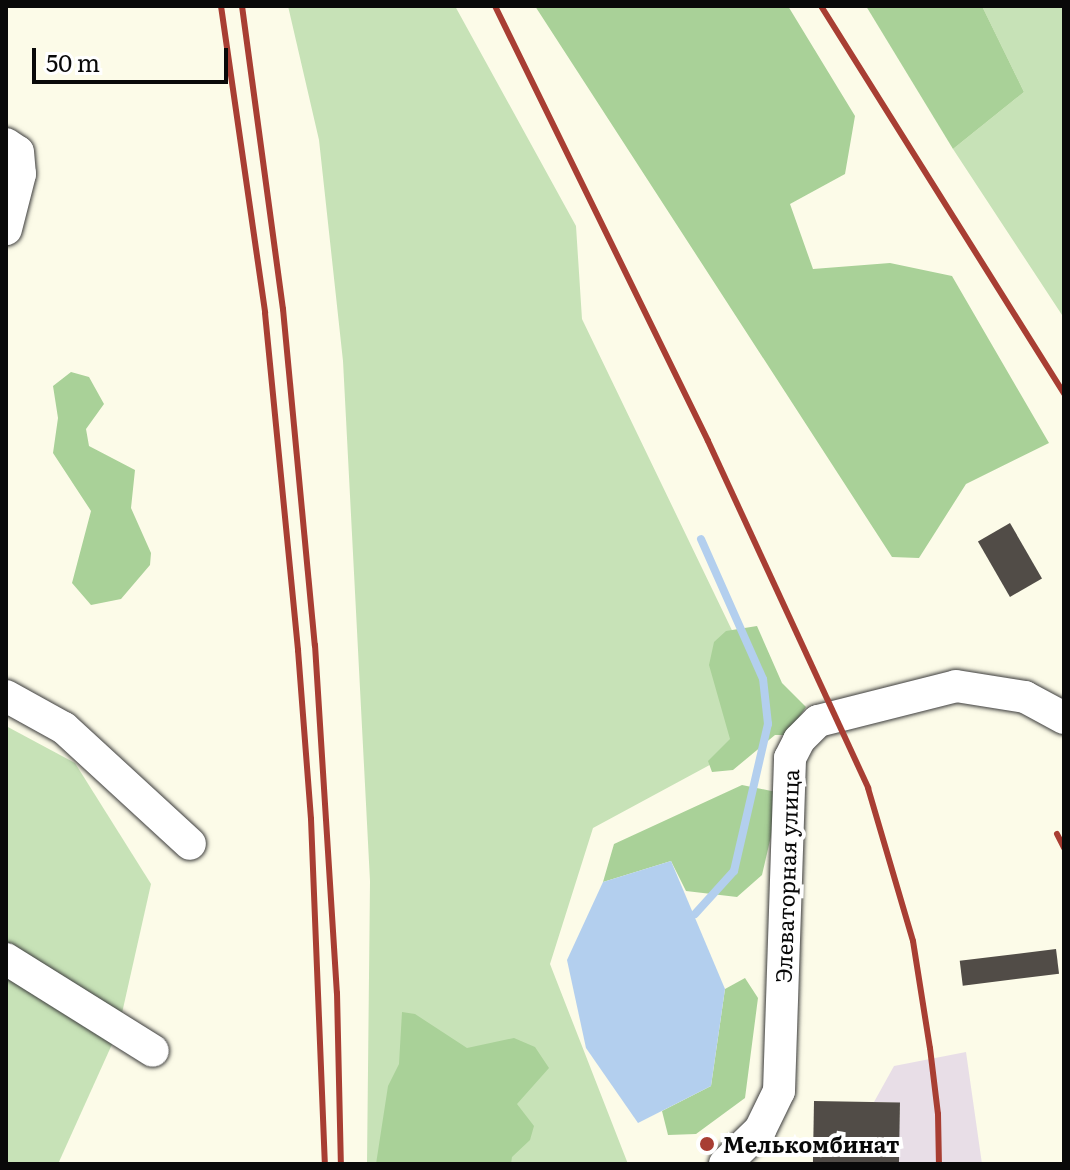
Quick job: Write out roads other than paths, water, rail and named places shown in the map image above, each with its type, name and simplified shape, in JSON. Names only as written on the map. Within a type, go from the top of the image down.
[{"type":"street","points":[[6,144],[18,152],[20,174],[6,229]]},
{"type":"street","name":"Элеваторная улица","points":[[725,1164],[760,1130],[779,1091],[790,758],[799,740],[818,721],[956,686],[1025,697],[1064,718]]},
{"type":"street","points":[[6,696],[64,728],[190,844]]},
{"type":"street","points":[[6,959],[153,1051]]},
{"type":"water","points":[[671,861],[725,989],[711,1086],[638,1123],[586,1048],[567,960],[603,882]]},
{"type":"waterway","points":[[695,914],[734,871],[768,724],[763,679],[701,539]]},
{"type":"railway","points":[[221,6],[265,313],[298,650],[311,819],[325,1164]]},
{"type":"railway","points":[[242,6],[283,309],[315,645],[337,993],[341,1164]]},
{"type":"railway","points":[[495,6],[708,441],[868,788],[913,941],[938,1114],[939,1164]]},
{"type":"railway","points":[[821,6],[1064,394]]},
{"type":"railway","points":[[1057,834],[1064,848]]},
{"type":"place","name":"Мелькомбинат","points":[[707,1144]]}]
